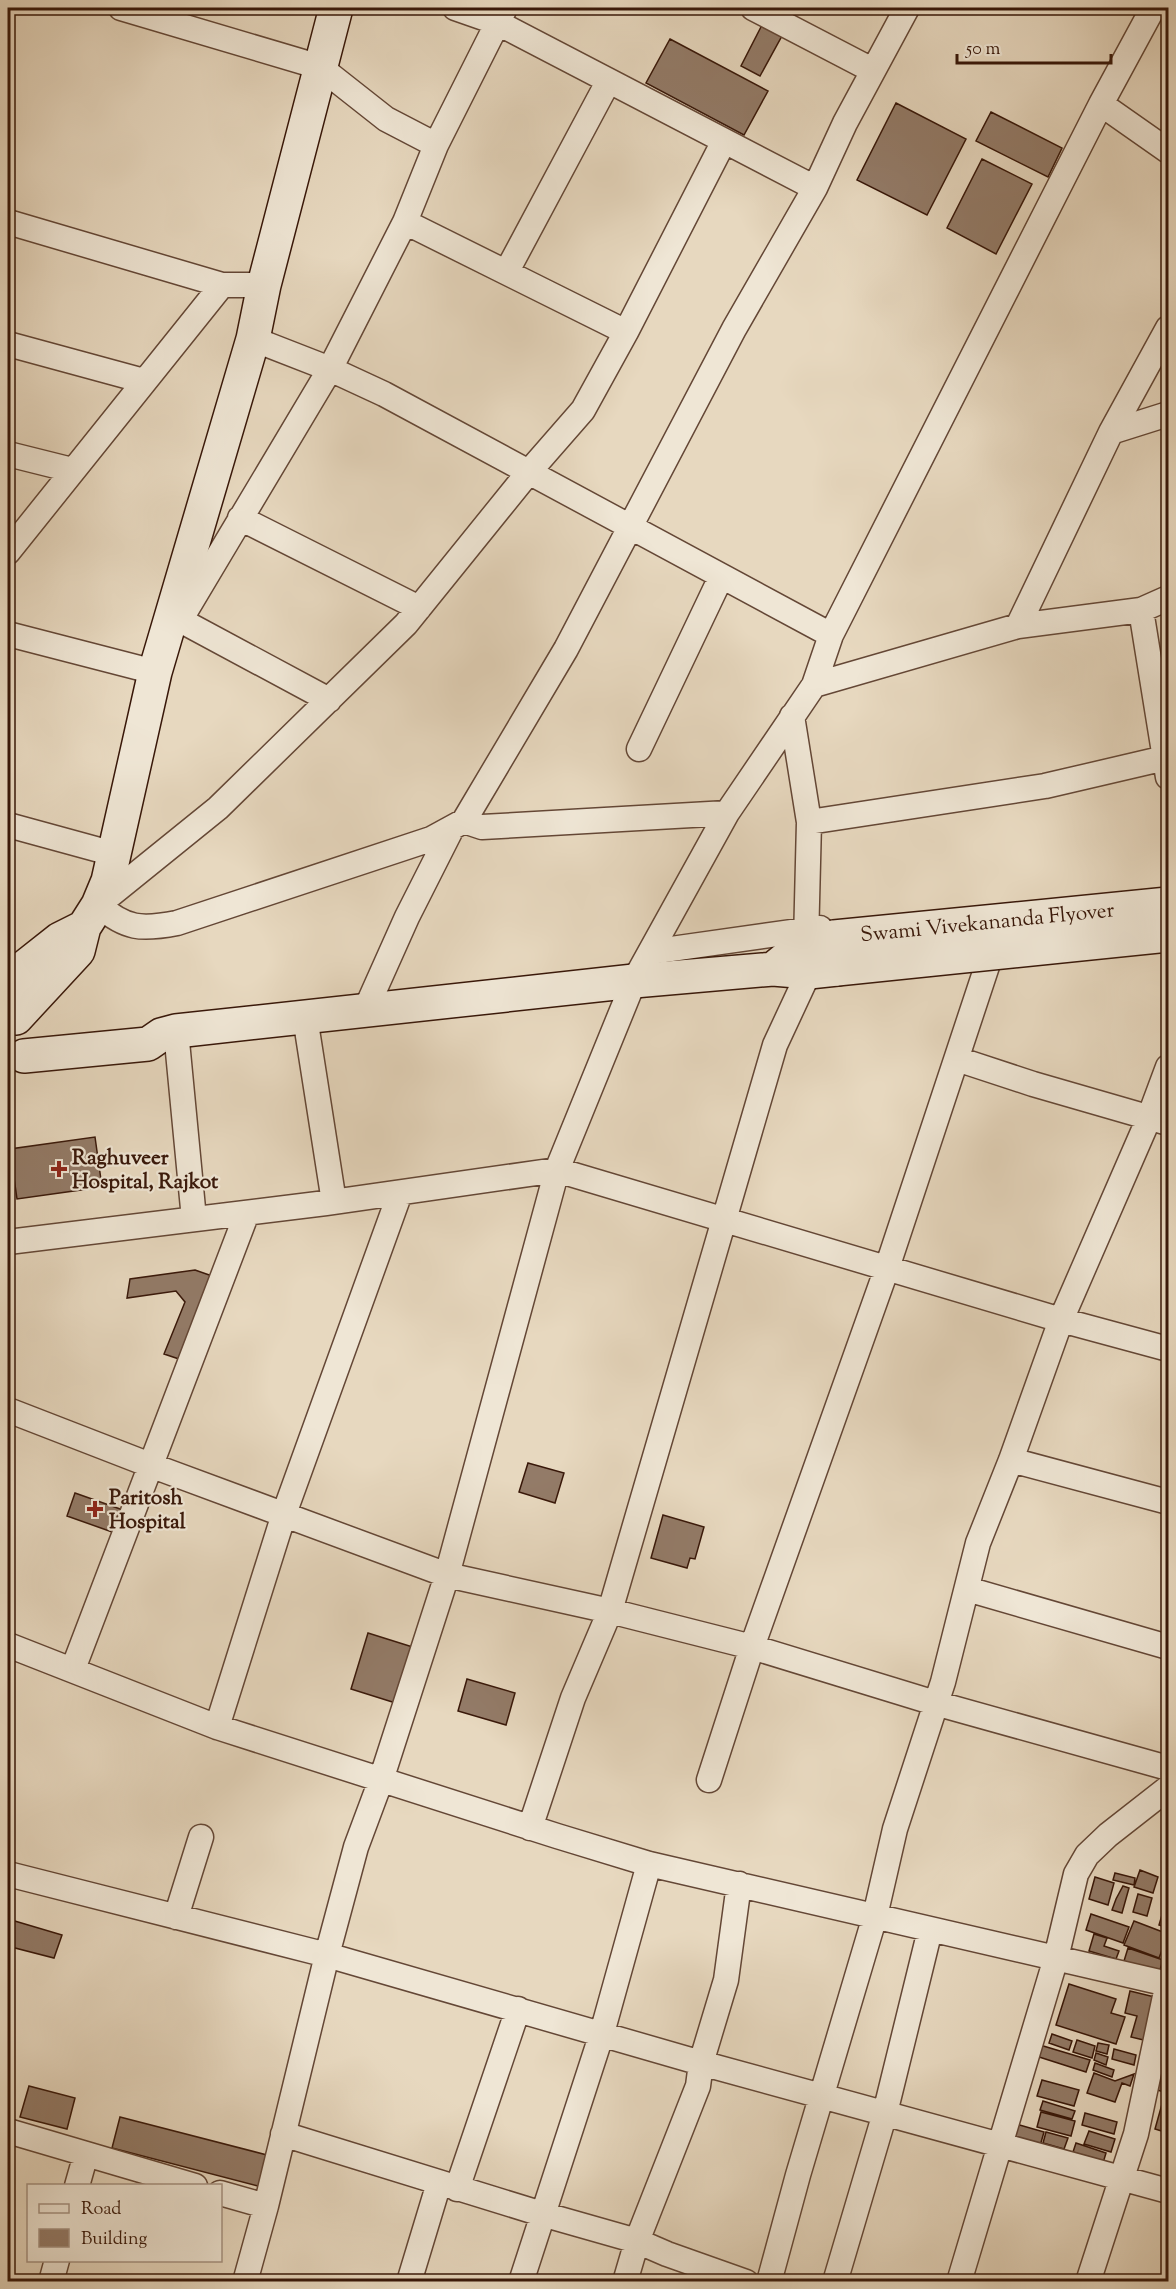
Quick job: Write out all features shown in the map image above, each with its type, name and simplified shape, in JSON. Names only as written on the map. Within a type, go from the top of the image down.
[{"type":"main road","points":[[16,1040],[78,951],[91,916],[108,881],[157,663],[253,339],[264,285],[336,8]]},
{"type":"main road","name":"Swami Vivekananda Flyover","points":[[819,950],[1168,904]]},
{"type":"main road","points":[[8,980],[91,916]]},
{"type":"main road","name":"Swami Vivekananda Flyover","points":[[819,950],[1168,935]]},
{"type":"main road","points":[[16,1040],[148,1044],[168,1033],[634,981],[773,969],[819,950]]},
{"type":"street","points":[[121,8],[320,67],[386,119],[436,145]]},
{"type":"street","points":[[455,8],[501,15],[609,82],[815,188]]},
{"type":"street","points":[[753,8],[872,70]]},
{"type":"street","points":[[365,1011],[407,917],[458,824],[566,649],[734,329],[815,188],[872,70],[907,8]]},
{"type":"street","points":[[245,2282],[356,1847],[381,1780],[447,1575],[557,1170],[634,981],[727,813],[814,685],[831,635],[1101,104],[1154,8]]},
{"type":"street","points":[[8,634],[157,663],[240,518],[330,369],[405,222],[436,145],[501,15]]},
{"type":"street","points":[[507,271],[609,82]]},
{"type":"street","points":[[1101,104],[1168,152]]},
{"type":"street","points":[[91,916],[218,808],[406,624],[528,472],[583,410],[626,332],[724,141]]},
{"type":"street","points":[[8,222],[222,285],[264,285]]},
{"type":"street","points":[[405,222],[626,332]]},
{"type":"street","points":[[8,552],[222,285]]},
{"type":"street","points":[[1018,626],[1111,432],[1168,328]]},
{"type":"street","points":[[253,339],[330,369],[384,394],[831,635]]},
{"type":"street","points":[[8,344],[144,381]]},
{"type":"street","points":[[1111,432],[1168,414]]},
{"type":"street","points":[[8,454],[72,470]]},
{"type":"street","points":[[240,518],[419,608]]},
{"type":"street","points":[[639,749],[721,577]]},
{"type":"street","points":[[814,685],[1018,626],[1141,610],[1168,598]]},
{"type":"street","points":[[809,822],[1167,767],[1158,685],[1141,610]]},
{"type":"street","points":[[180,620],[329,700]]},
{"type":"street","points":[[530,1828],[573,1698],[610,1611],[775,1045],[819,950],[809,822],[792,716]]},
{"type":"street","points":[[91,916],[114,919],[132,927],[153,928],[177,923],[431,839],[458,824],[482,827],[727,813]]},
{"type":"street","points":[[8,825],[114,854]]},
{"type":"street","points":[[650,952],[819,950],[1006,908],[1168,891]]},
{"type":"street","points":[[709,1780],[752,1647],[886,1268],[1006,908]]},
{"type":"street","points":[[305,1017],[334,1202]]},
{"type":"street","points":[[168,1033],[194,1219]]},
{"type":"street","points":[[957,1059],[1033,1084],[1159,1120]]},
{"type":"street","points":[[769,2282],[875,1916],[895,1829],[943,1682],[978,1543],[1011,1461],[1061,1320],[1159,1120],[1168,1067]]},
{"type":"street","points":[[8,1242],[334,1202],[557,1170],[1061,1320],[1168,1349]]},
{"type":"street","points":[[217,1727],[284,1514],[400,1192]]},
{"type":"street","points":[[73,1669],[248,1213]]},
{"type":"street","points":[[8,1410],[447,1575],[610,1611],[752,1647],[935,1703],[1168,1768]]},
{"type":"street","points":[[1011,1461],[1168,1502]]},
{"type":"street","points":[[967,1589],[1168,1647]]},
{"type":"street","points":[[8,1645],[217,1727],[649,1864],[1168,1983],[1136,2134],[1088,2282]]},
{"type":"street","points":[[959,2282],[1056,1958],[1076,1874],[1087,1855],[1108,1835],[1168,1788]]},
{"type":"street","points":[[176,1917],[201,1837]]},
{"type":"street","points":[[521,2282],[602,2033],[649,1864]]},
{"type":"street","points":[[8,1874],[327,1955],[518,2008],[701,2063],[1168,2191]]},
{"type":"street","points":[[625,2282],[637,2241],[698,2086],[701,2063],[726,1980],[739,1884]]},
{"type":"street","points":[[835,2282],[885,2113],[930,1930]]},
{"type":"street","points":[[409,2282],[518,2008]]},
{"type":"street","points":[[8,2131],[188,2184]]},
{"type":"street","points":[[284,2134],[448,2186],[637,2241],[747,2282]]},
{"type":"street","points":[[78,2184],[86,2154]]},
{"type":"street","points":[[222,2194],[266,2206]]},
{"type":"street","points":[[51,2282],[56,2262]]},
{"type":"building","points":[[763,23],[783,34],[760,76],[741,66]]},
{"type":"building","points":[[670,39],[768,91],[744,135],[646,83]]},
{"type":"building","points":[[896,103],[966,139],[927,215],[857,180]]},
{"type":"building","points":[[991,112],[1062,148],[1048,177],[976,141]]},
{"type":"building","points":[[982,159],[1032,184],[996,254],[947,228]]},
{"type":"building","points":[[95,1137],[102,1187],[17,1199],[10,1149]]},
{"type":"building","points":[[195,1270],[215,1277],[185,1361],[164,1354],[185,1302],[176,1291],[127,1298],[130,1279]]},
{"type":"building","points":[[528,1463],[564,1473],[555,1503],[519,1492]]},
{"type":"building","points":[[75,1493],[123,1510],[115,1533],[67,1516]]},
{"type":"building","points":[[663,1515],[704,1527],[695,1559],[690,1558],[687,1568],[651,1558]]},
{"type":"building","points":[[368,1633],[419,1649],[402,1705],[351,1689]]},
{"type":"building","points":[[467,1679],[515,1693],[506,1725],[458,1711]]},
{"type":"building","points":[[1140,1870],[1158,1877],[1153,1893],[1134,1887]]},
{"type":"building","points":[[1115,1873],[1135,1878],[1134,1885],[1113,1880]]},
{"type":"building","points":[[1095,1877],[1114,1883],[1108,1905],[1089,1899]]},
{"type":"building","points":[[1123,1886],[1129,1888],[1122,1913],[1112,1910]]},
{"type":"building","points":[[1138,1894],[1152,1898],[1147,1916],[1133,1912]]},
{"type":"building","points":[[1165,1905],[1168,1906],[1168,1928],[1159,1925]]},
{"type":"building","points":[[1091,1914],[1129,1927],[1123,1943],[1086,1930]]},
{"type":"building","points":[[8,1919],[62,1935],[54,1958],[11,1947],[8,1961]]},
{"type":"building","points":[[1134,1921],[1168,1934],[1159,1958],[1124,1945]]},
{"type":"building","points":[[1094,1934],[1107,1938],[1104,1946],[1119,1951],[1116,1959],[1089,1951]]},
{"type":"building","points":[[1128,1948],[1163,1960],[1159,1973],[1124,1961]]},
{"type":"building","points":[[1069,1984],[1116,1999],[1111,2013],[1125,2017],[1116,2044],[1056,2025]]},
{"type":"building","points":[[1130,1991],[1163,1999],[1152,2042],[1131,2037],[1137,2016],[1125,2013]]},
{"type":"building","points":[[1052,2034],[1072,2041],[1069,2050],[1049,2043]]},
{"type":"building","points":[[1077,2040],[1095,2046],[1092,2058],[1073,2052]]},
{"type":"building","points":[[1098,2043],[1109,2045],[1107,2054],[1096,2051]]},
{"type":"building","points":[[1040,2045],[1090,2060],[1086,2072],[1036,2056]]},
{"type":"building","points":[[1114,2049],[1136,2055],[1134,2065],[1112,2059]]},
{"type":"building","points":[[1096,2053],[1108,2057],[1106,2065],[1094,2060]]},
{"type":"building","points":[[1095,2063],[1114,2070],[1112,2077],[1093,2070]]},
{"type":"building","points":[[1094,2073],[1115,2081],[1134,2074],[1130,2086],[1122,2083],[1115,2102],[1087,2093]]},
{"type":"building","points":[[1162,2073],[1168,2075],[1168,2093],[1157,2090]]},
{"type":"building","points":[[1042,2080],[1079,2090],[1074,2106],[1037,2096]]},
{"type":"building","points":[[29,2086],[75,2098],[67,2129],[20,2117]]},
{"type":"building","points":[[1164,2097],[1168,2098],[1168,2133],[1155,2129]]},
{"type":"building","points":[[1043,2101],[1075,2111],[1072,2119],[1040,2110]]},
{"type":"building","points":[[1041,2112],[1075,2121],[1071,2136],[1037,2127]]},
{"type":"building","points":[[1085,2113],[1117,2122],[1114,2134],[1082,2125]]},
{"type":"building","points":[[120,2117],[271,2156],[262,2187],[112,2148]]},
{"type":"building","points":[[1016,2124],[1044,2132],[1040,2146],[1012,2138]]},
{"type":"building","points":[[1089,2131],[1115,2139],[1111,2152],[1084,2144]]},
{"type":"building","points":[[1046,2132],[1068,2138],[1064,2149],[1043,2143]]},
{"type":"building","points":[[1076,2143],[1106,2153],[1103,2163],[1073,2152]]},
{"type":"place","name":"Raghuveer Hospital, Rajkot","points":[[59,1169]]},
{"type":"place","name":"Paritosh Hospital","points":[[95,1509]]}]
